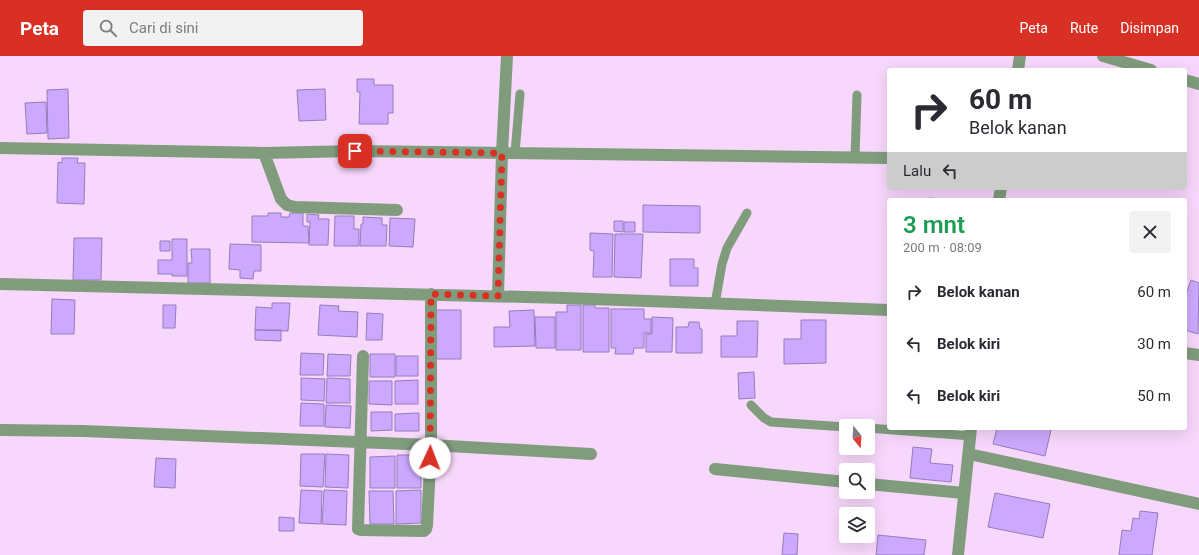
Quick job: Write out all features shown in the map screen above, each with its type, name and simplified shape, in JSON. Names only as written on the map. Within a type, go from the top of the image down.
[{"type":"street","points":[[498,296],[502,153],[507,56]]},
{"type":"street","points":[[1018,68],[1020,56]]},
{"type":"street","points":[[1103,56],[1144,68]]},
{"type":"street","points":[[1187,81],[1199,84]]},
{"type":"street","points":[[0,148],[264,153],[355,151],[887,158]]},
{"type":"street","points":[[264,153],[281,199],[287,204],[295,207],[397,210]]},
{"type":"street","points":[[0,284],[431,294],[887,310]]},
{"type":"street","points":[[363,356],[358,529],[420,531],[426,529],[431,445],[431,294]]},
{"type":"street","points":[[1187,353],[1199,355]]},
{"type":"street","points":[[0,430],[360,442],[591,454]]},
{"type":"street","points":[[958,555],[971,432]]},
{"type":"street","points":[[969,454],[1199,504]]},
{"type":"street","points":[[715,469],[839,481]]},
{"type":"street","points":[[875,485],[964,493]]},
{"type":"lane","points":[[515,153],[520,94]]},
{"type":"lane","points":[[855,158],[857,95]]},
{"type":"lane","points":[[715,304],[722,264],[727,248],[747,213]]},
{"type":"lane","points":[[751,405],[764,418],[771,422],[839,427]]},
{"type":"lane","points":[[875,428],[887,429]]},
{"type":"lane","points":[[920,430],[971,432]]},
{"type":"building","points":[[357,79],[374,79],[374,85],[393,85],[393,113],[388,113],[388,124],[359,124],[360,92],[357,92]]},
{"type":"building","points":[[68,89],[69,138],[48,139],[47,90]]},
{"type":"building","points":[[325,89],[326,120],[299,121],[297,90]]},
{"type":"building","points":[[46,102],[47,133],[27,134],[25,103]]},
{"type":"building","points":[[62,158],[78,158],[77,163],[85,163],[84,204],[57,203],[58,162],[62,163]]},
{"type":"building","points":[[643,205],[700,206],[700,233],[643,232]]},
{"type":"building","points":[[268,213],[281,213],[281,217],[289,217],[290,213],[303,213],[303,226],[308,226],[309,243],[252,242],[252,216],[268,216]]},
{"type":"building","points":[[307,214],[319,215],[318,219],[329,219],[328,245],[309,245],[310,222],[307,222]]},
{"type":"building","points":[[335,216],[354,216],[354,229],[359,229],[359,246],[334,246]]},
{"type":"building","points":[[363,217],[382,218],[382,225],[387,225],[386,246],[360,246],[361,224],[363,224]]},
{"type":"building","points":[[390,218],[415,219],[413,247],[389,246]]},
{"type":"building","points":[[614,221],[623,221],[623,232],[614,231]]},
{"type":"building","points":[[624,222],[635,222],[635,232],[624,232]]},
{"type":"building","points":[[590,233],[613,234],[612,277],[593,277],[594,251],[590,250]]},
{"type":"building","points":[[615,234],[643,234],[641,278],[614,277]]},
{"type":"building","points":[[74,238],[102,238],[101,280],[73,280]]},
{"type":"building","points":[[172,239],[187,239],[187,276],[158,274],[158,260],[172,260]]},
{"type":"building","points":[[160,241],[170,241],[170,251],[160,251]]},
{"type":"building","points":[[230,244],[261,245],[261,271],[254,271],[253,279],[240,278],[240,270],[229,269]]},
{"type":"building","points":[[191,249],[210,249],[210,283],[188,283],[188,263],[192,263]]},
{"type":"building","points":[[670,259],[694,259],[694,268],[698,268],[698,286],[670,286]]},
{"type":"building","points":[[1191,280],[1199,283],[1198,334],[1187,331],[1187,292]]},
{"type":"building","points":[[52,299],[75,300],[74,334],[51,334]]},
{"type":"building","points":[[272,303],[290,303],[288,331],[255,330],[256,307],[272,308]]},
{"type":"building","points":[[163,305],[176,305],[175,328],[163,328]]},
{"type":"building","points":[[320,305],[339,306],[338,311],[358,312],[357,337],[318,335]]},
{"type":"building","points":[[567,305],[581,305],[581,350],[556,350],[556,312],[567,312]]},
{"type":"building","points":[[583,305],[595,305],[595,308],[609,308],[609,352],[583,352]]},
{"type":"building","points":[[611,309],[644,309],[644,319],[651,319],[651,333],[644,333],[644,348],[634,348],[633,354],[615,354],[616,348],[611,348]]},
{"type":"building","points":[[436,310],[461,310],[461,359],[436,359]]},
{"type":"building","points":[[534,310],[535,346],[494,347],[494,327],[510,327],[509,311]]},
{"type":"building","points":[[367,313],[383,314],[382,340],[366,340]]},
{"type":"building","points":[[535,317],[555,317],[555,348],[536,348]]},
{"type":"building","points":[[652,317],[673,318],[672,352],[646,352],[646,334],[652,334]]},
{"type":"building","points":[[801,320],[826,320],[826,363],[784,364],[784,339],[801,339]]},
{"type":"building","points":[[737,321],[758,321],[757,357],[721,357],[721,336],[737,336]]},
{"type":"building","points":[[689,322],[699,322],[700,329],[702,329],[702,353],[676,353],[676,327],[688,327]]},
{"type":"building","points":[[255,330],[281,330],[281,341],[255,340]]},
{"type":"building","points":[[301,353],[324,354],[323,375],[300,375]]},
{"type":"building","points":[[328,354],[351,355],[350,376],[327,376]]},
{"type":"building","points":[[370,354],[395,354],[395,377],[370,377]]},
{"type":"building","points":[[396,356],[418,356],[418,376],[396,376]]},
{"type":"building","points":[[754,372],[755,398],[739,399],[738,373]]},
{"type":"building","points":[[301,378],[325,379],[324,401],[301,400]]},
{"type":"building","points":[[327,378],[350,379],[350,403],[326,403]]},
{"type":"building","points":[[418,380],[418,404],[395,404],[395,381]]},
{"type":"building","points":[[369,381],[392,381],[392,405],[369,404]]},
{"type":"building","points":[[301,403],[324,404],[324,426],[300,426]]},
{"type":"building","points":[[326,405],[351,406],[350,428],[325,427]]},
{"type":"building","points":[[371,412],[392,412],[392,430],[371,431]]},
{"type":"building","points":[[419,413],[419,431],[395,431],[395,414]]},
{"type":"building","points":[[996,430],[1051,430],[1045,456],[993,444]]},
{"type":"building","points":[[913,447],[932,449],[930,463],[953,465],[951,482],[910,478]]},
{"type":"building","points":[[301,454],[325,454],[323,487],[300,486]]},
{"type":"building","points":[[326,454],[349,455],[348,488],[325,487]]},
{"type":"building","points":[[397,455],[421,455],[421,488],[397,488]]},
{"type":"building","points":[[395,456],[395,488],[370,488],[370,457]]},
{"type":"building","points":[[156,458],[176,459],[175,488],[154,487]]},
{"type":"building","points":[[301,490],[322,491],[321,524],[299,523]]},
{"type":"building","points":[[324,490],[347,491],[346,525],[322,524]]},
{"type":"building","points":[[421,490],[421,523],[396,524],[396,491]]},
{"type":"building","points":[[369,491],[393,491],[394,524],[370,524]]},
{"type":"building","points":[[995,493],[1050,504],[1043,538],[988,527]]},
{"type":"building","points":[[1140,511],[1158,513],[1152,555],[1119,555],[1122,530],[1131,531],[1133,518],[1139,519]]},
{"type":"building","points":[[279,517],[294,518],[294,531],[279,531]]},
{"type":"building","points":[[784,533],[798,534],[797,555],[782,555]]},
{"type":"building","points":[[878,535],[926,540],[924,555],[876,555]]},
{"type":"route","points":[[355,151],[502,153],[498,296],[431,294],[430,458]]}]
